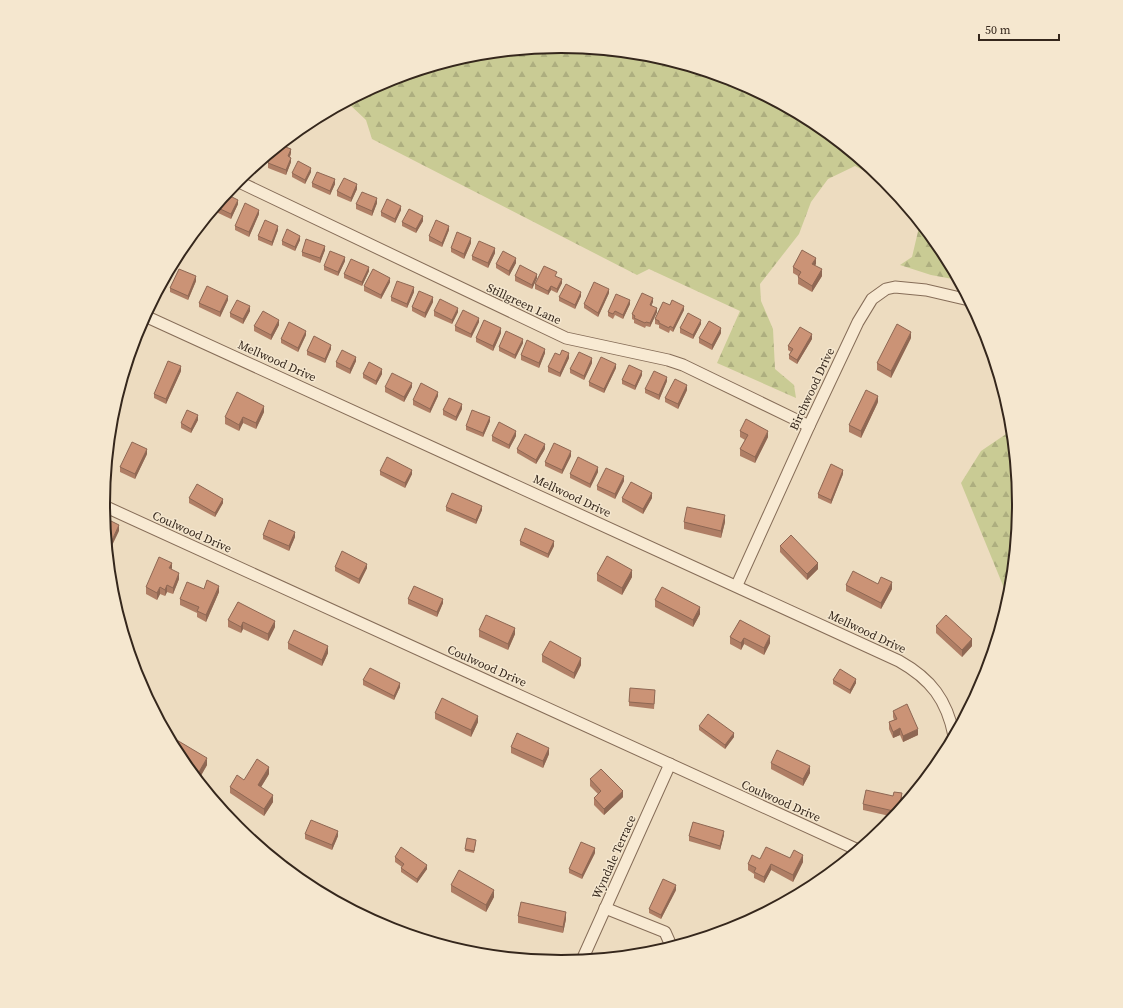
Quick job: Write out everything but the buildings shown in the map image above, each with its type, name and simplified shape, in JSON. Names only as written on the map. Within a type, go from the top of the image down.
[{"type":"street","name":"Stillgreen Lane","points":[[244,184],[566,338],[668,360],[683,365],[808,426]]},
{"type":"street","name":"Birchwood Drive","points":[[737,585],[808,426],[858,322],[872,299],[886,288],[901,287],[963,299]]},
{"type":"street","name":"Mellwood Drive","points":[[151,319],[737,585],[900,661],[915,670],[930,684],[941,698],[948,713],[952,729]]},
{"type":"street","name":"Coulwood Drive","points":[[110,509],[853,848]]},
{"type":"street","name":"Wyndale Terrace","points":[[585,954],[670,764]]},
{"type":"street","points":[[605,908],[665,932],[669,942]]},
{"type":"green space","points":[[562,53],[620,57],[678,68],[734,87],[787,113],[812,129],[836,146],[866,172],[855,166],[828,179],[811,202],[799,234],[760,284],[761,301],[773,329],[775,369],[794,385],[796,398],[717,363],[740,311],[649,269],[637,275],[372,139],[366,120],[351,106],[389,87],[417,77],[445,68],[503,57]]},
{"type":"green space","points":[[919,229],[953,279],[931,275],[900,265],[912,257]]},
{"type":"green space","points":[[1007,433],[1012,475],[1012,533],[1005,588],[961,483],[981,451]]}]
